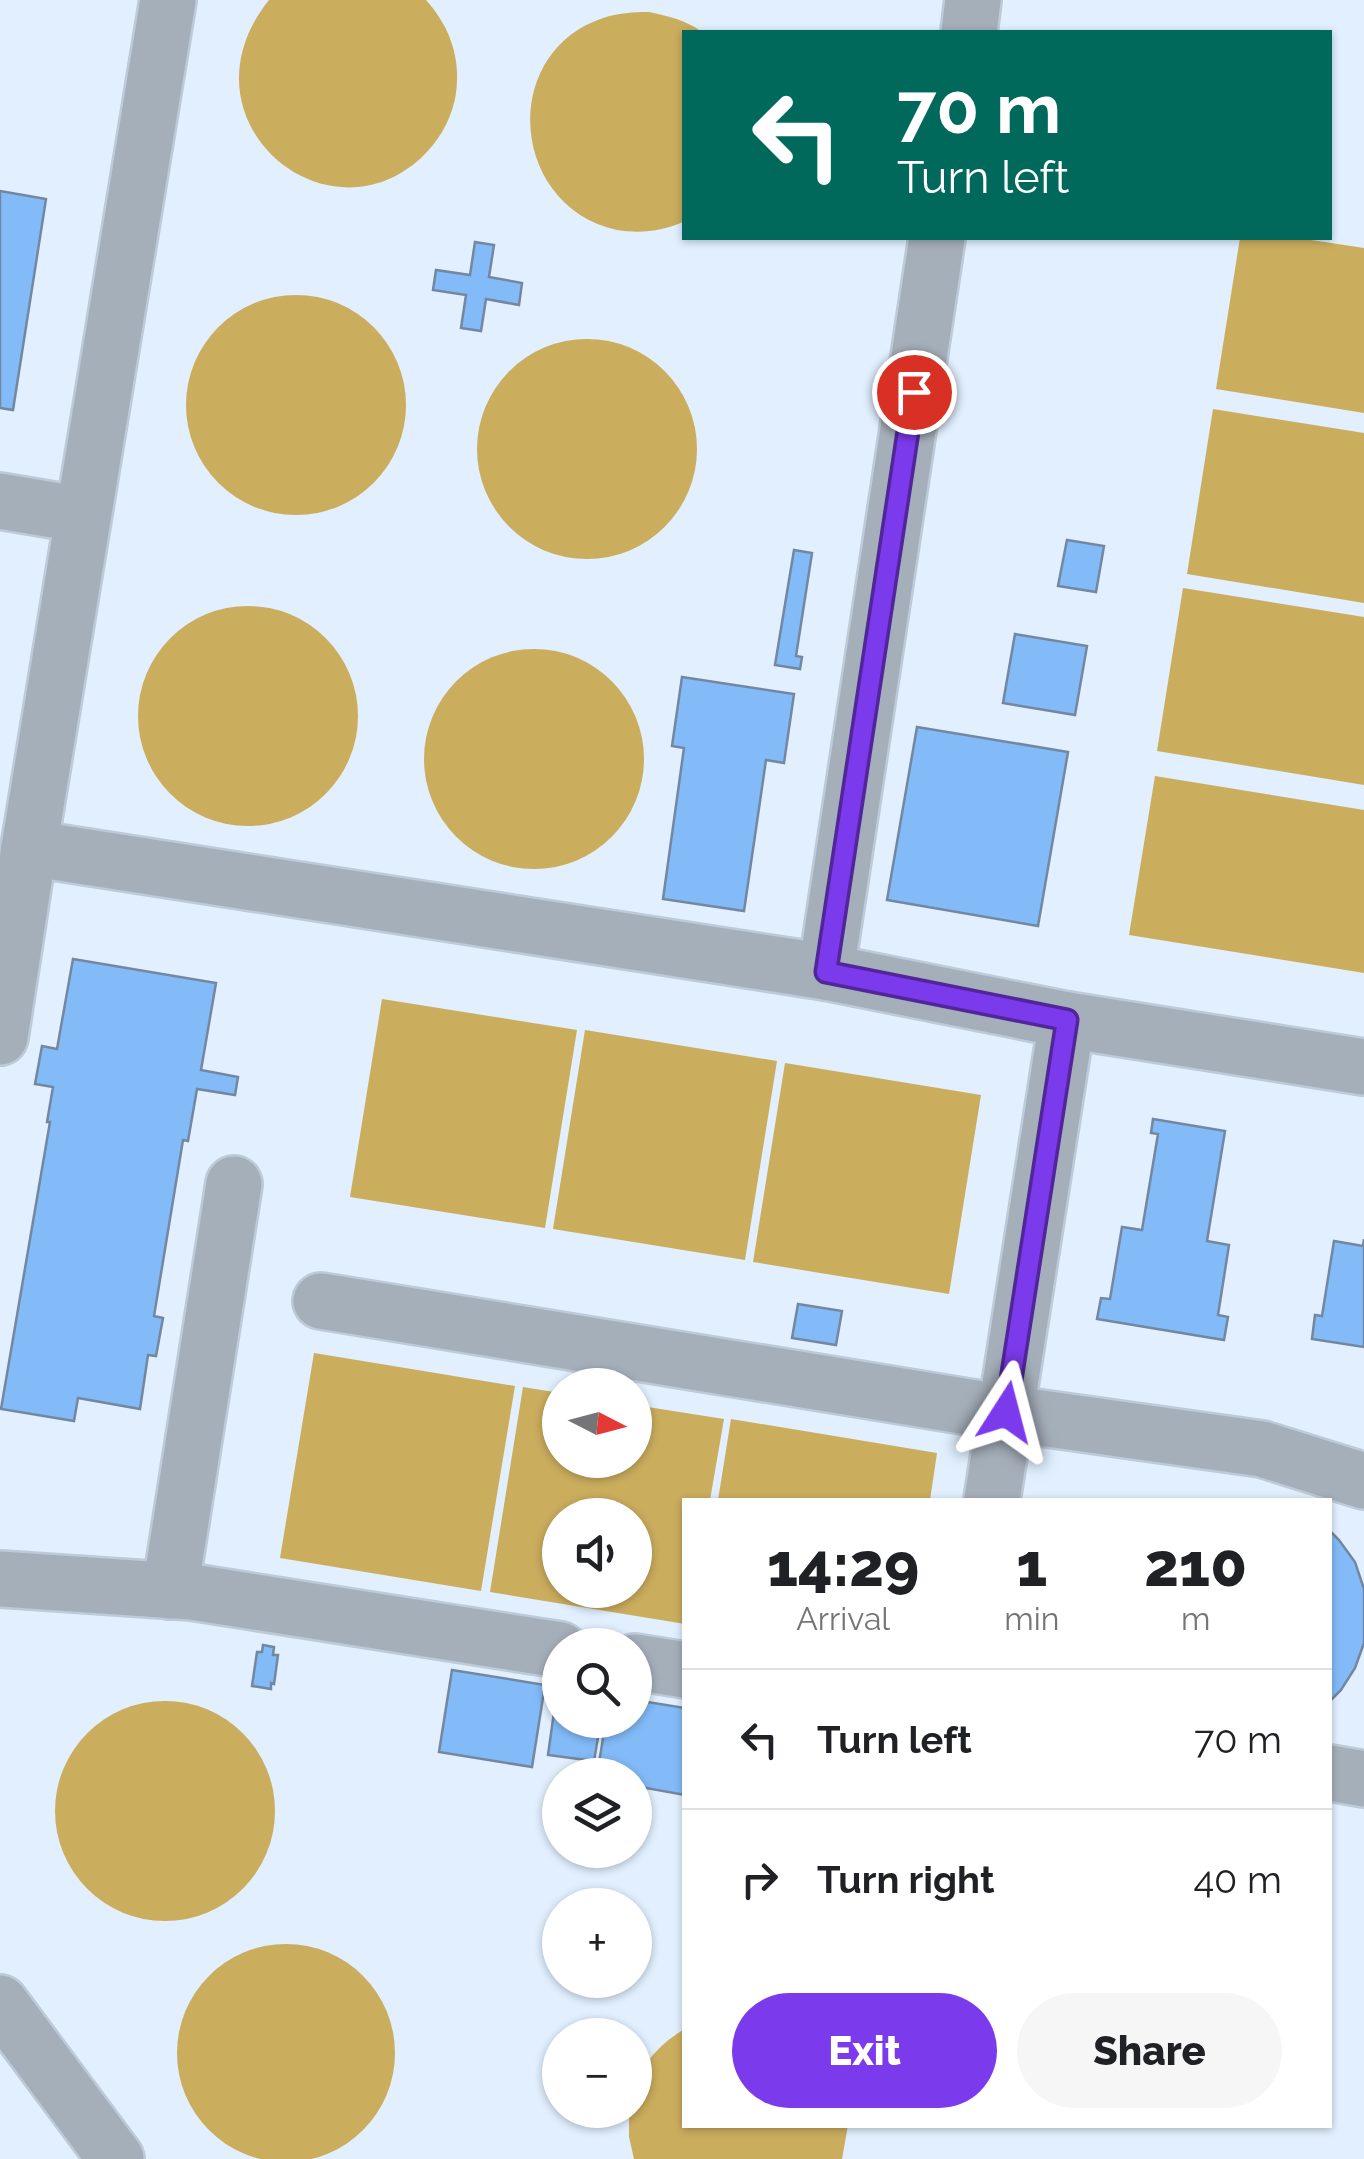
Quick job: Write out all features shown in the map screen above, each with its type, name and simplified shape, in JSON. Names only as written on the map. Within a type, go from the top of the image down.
[{"type":"lane","points":[[0,1036],[17,873],[84,516],[168,0]]},
{"type":"lane","points":[[968,30],[974,0]]},
{"type":"lane","points":[[826,972],[937,240]]},
{"type":"lane","points":[[0,500],[84,516]]},
{"type":"lane","points":[[17,873],[826,972],[1067,1020],[1364,1067]]},
{"type":"lane","points":[[992,1498],[1067,1020]]},
{"type":"lane","points":[[170,1591],[234,1184]]},
{"type":"lane","points":[[321,1301],[1006,1412],[1262,1449],[1364,1481]]},
{"type":"lane","points":[[0,1579],[192,1592],[542,1647]]},
{"type":"lane","points":[[652,1665],[682,1670]]},
{"type":"lane","points":[[1332,1773],[1364,1779]]},
{"type":"lane","points":[[0,2003],[103,2154]]},
{"type":"shaded area","points":[[269,0],[426,0],[448,34],[457,85],[447,124],[421,158],[382,182],[343,187],[305,178],[273,156],[250,125],[239,87],[245,44]]},
{"type":"shaded area","points":[[649,12],[683,21],[699,30],[682,30],[682,222],[643,232],[617,230],[581,216],[555,192],[538,162],[530,128],[533,94],[546,63],[569,36],[603,18]]},
{"type":"shaded area","points":[[1240,240],[1311,240],[1364,248],[1364,413],[1216,389]]},
{"type":"shaded area","points":[[296,295],[338,304],[373,328],[397,363],[406,405],[397,447],[373,482],[338,506],[296,515],[254,506],[219,482],[195,447],[186,405],[195,363],[219,328],[254,304]]},
{"type":"shaded area","points":[[587,339],[629,348],[665,371],[688,407],[697,449],[688,491],[665,527],[629,550],[587,559],[545,550],[509,527],[486,491],[477,449],[486,407],[509,371],[545,348]]},
{"type":"shaded area","points":[[1213,409],[1364,433],[1364,603],[1187,574]]},
{"type":"shaded area","points":[[1183,588],[1364,617],[1364,785],[1157,751]]},
{"type":"shaded area","points":[[248,606],[290,615],[325,639],[349,674],[358,716],[349,758],[325,793],[290,817],[248,826],[206,817],[171,793],[147,758],[138,716],[147,674],[171,639],[206,615]]},
{"type":"shaded area","points":[[534,649],[576,658],[611,682],[635,717],[644,759],[635,801],[611,836],[576,860],[534,869],[492,860],[457,836],[433,801],[424,759],[433,717],[457,682],[492,658]]},
{"type":"shaded area","points":[[1155,776],[1364,810],[1364,973],[1129,935]]},
{"type":"shaded area","points":[[382,999],[577,1030],[545,1228],[350,1197]]},
{"type":"shaded area","points":[[585,1030],[777,1061],[745,1260],[553,1229]]},
{"type":"shaded area","points":[[785,1063],[981,1095],[949,1294],[753,1262]]},
{"type":"shaded area","points":[[314,1353],[515,1386],[481,1591],[280,1558]]},
{"type":"shaded area","points":[[523,1387],[542,1390],[542,1478],[652,1478],[652,1408],[724,1419],[710,1498],[682,1498],[682,1624],[588,1608],[652,1608],[652,1498],[542,1498],[542,1601],[490,1592]]},
{"type":"shaded area","points":[[731,1419],[937,1453],[930,1498],[718,1498]]},
{"type":"shaded area","points":[[165,1701],[207,1710],[243,1733],[266,1769],[275,1811],[266,1853],[243,1889],[207,1912],[165,1921],[123,1912],[87,1889],[64,1853],[55,1811],[64,1769],[87,1733],[123,1710]]},
{"type":"shaded area","points":[[265,1946],[307,1946],[347,1962],[377,1992],[393,2032],[393,2074],[377,2114],[347,2144],[307,2160],[265,2160],[225,2144],[195,2114],[179,2074],[179,2032],[195,1992],[225,1962]]},
{"type":"shaded area","points":[[682,2031],[682,2128],[847,2128],[842,2159],[634,2159],[629,2128],[652,2128],[652,2057]]},
{"type":"building","points":[[0,191],[46,199],[13,410],[0,408]]},
{"type":"building","points":[[475,242],[494,245],[489,277],[522,283],[519,305],[486,299],[481,331],[461,328],[466,295],[433,290],[436,270],[470,275]]},
{"type":"building","points":[[1067,540],[1104,546],[1096,592],[1058,586]]},
{"type":"building","points":[[794,550],[812,553],[796,656],[802,657],[800,669],[775,665]]},
{"type":"building","points":[[1015,634],[1087,646],[1075,715],[1003,703]]},
{"type":"building","points":[[682,677],[794,694],[784,763],[766,760],[744,911],[663,899],[684,748],[672,746]]},
{"type":"building","points":[[917,727],[1068,752],[1038,926],[887,900]]},
{"type":"building","points":[[73,959],[216,983],[201,1070],[238,1077],[235,1095],[197,1089],[188,1141],[183,1140],[154,1316],[163,1318],[156,1356],[148,1355],[140,1409],[78,1398],[74,1421],[1,1409],[50,1122],[53,1087],[35,1084],[42,1046],[57,1049]]},
{"type":"building","points":[[1153,1119],[1225,1131],[1207,1241],[1229,1245],[1218,1315],[1228,1317],[1224,1340],[1097,1319],[1101,1298],[1110,1299],[1122,1227],[1142,1230],[1158,1134],[1151,1133]]},
{"type":"building","points":[[1364,1239],[1364,1347],[1312,1339],[1315,1315],[1322,1316],[1334,1241],[1363,1246]]},
{"type":"building","points":[[798,1304],[842,1311],[836,1345],[792,1338]]},
{"type":"building","points":[[1332,1533],[1355,1562],[1364,1589],[1364,1643],[1341,1690],[1332,1699]]},
{"type":"building","points":[[263,1645],[274,1647],[273,1655],[278,1655],[271,1689],[252,1686],[257,1652],[262,1652]]},
{"type":"building","points":[[452,1670],[542,1685],[532,1767],[439,1752]]},
{"type":"building","points":[[652,1703],[682,1708],[682,1794],[652,1789],[652,1758],[600,1758],[603,1738],[652,1738]]},
{"type":"building","points":[[550,1738],[598,1738],[595,1758],[548,1755]]},
{"type":"route","points":[[914,392],[826,972],[1067,1020],[1006,1412]]}]
